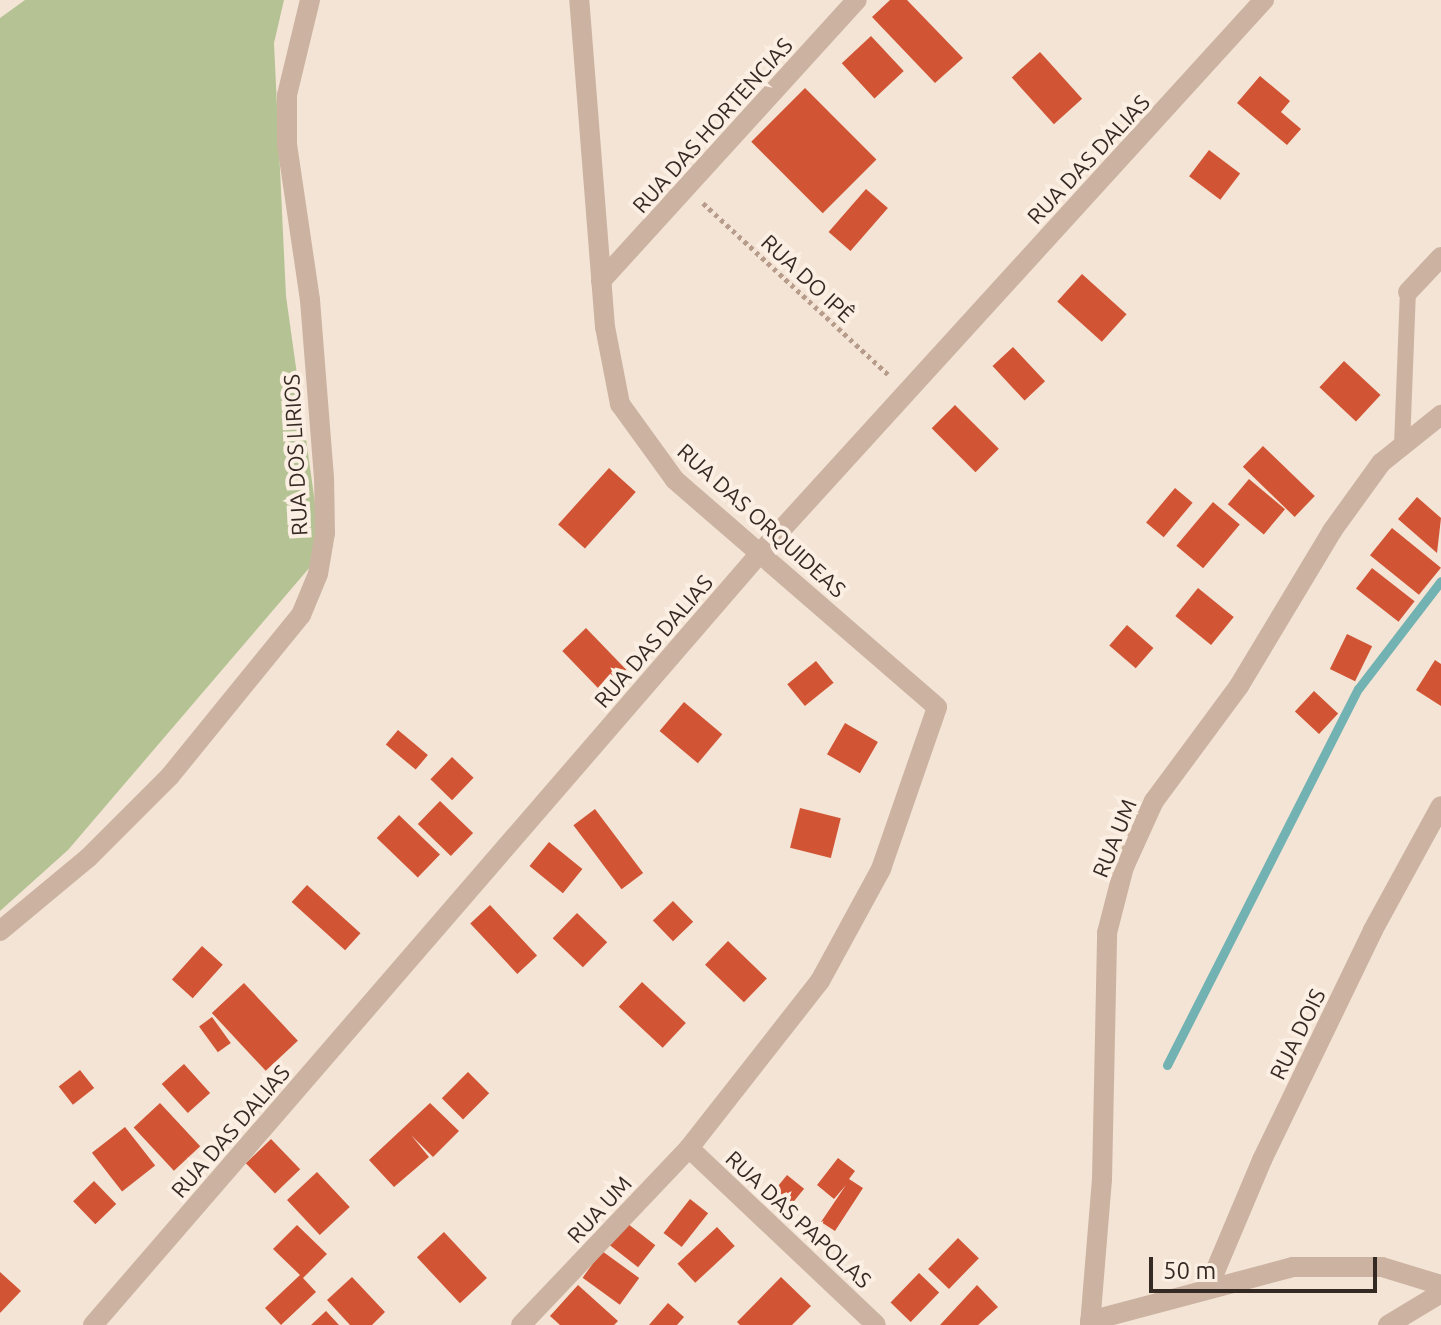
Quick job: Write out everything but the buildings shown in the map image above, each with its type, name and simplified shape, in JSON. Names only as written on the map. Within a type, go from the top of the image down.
[{"type":"street","name":"RUA DOS LIRIOS","points":[[0,931],[88,858],[170,776],[301,615],[318,574],[325,533],[324,478],[310,300],[287,144],[289,82],[310,0]]},
{"type":"street","name":"RUA DAS ORQUIDEAS","points":[[579,0],[601,281],[620,404],[675,480],[937,707]]},
{"type":"street","name":"RUA DAS HORTENCIAS","points":[[601,281],[857,0]]},
{"type":"street","name":"RUA DAS DALIAS","points":[[93,1325],[761,552],[1264,0]]},
{"type":"street","points":[[1408,292],[1441,257]]},
{"type":"street","name":"RUA UM","points":[[1090,1323],[1102,1179],[1107,933],[1124,867],[1154,801],[1239,686],[1332,531],[1381,463],[1438,421]]},
{"type":"street","name":"RUA UM","points":[[521,1325],[689,1148],[820,981],[881,869],[937,707]]},
{"type":"street","name":"RUA DOIS","points":[[1208,1288],[1359,959],[1441,806]]},
{"type":"street","name":"RUA DAS PAPOLAS","points":[[689,1148],[876,1325]]},
{"type":"street","points":[[1090,1323],[1293,1267],[1342,1263],[1382,1267],[1441,1285]]},
{"type":"street","points":[[1388,1325],[1441,1293]]},
{"type":"lane","points":[[1402,446],[1408,292]]},
{"type":"path","name":"RUA DO IPÊ","points":[[688,189],[907,392]]},
{"type":"green space","points":[[25,0],[284,0],[274,43],[286,296],[322,553],[68,850],[0,911],[0,18]]},
{"type":"waterway","points":[[1167,1065],[1358,689],[1441,581]]}]
